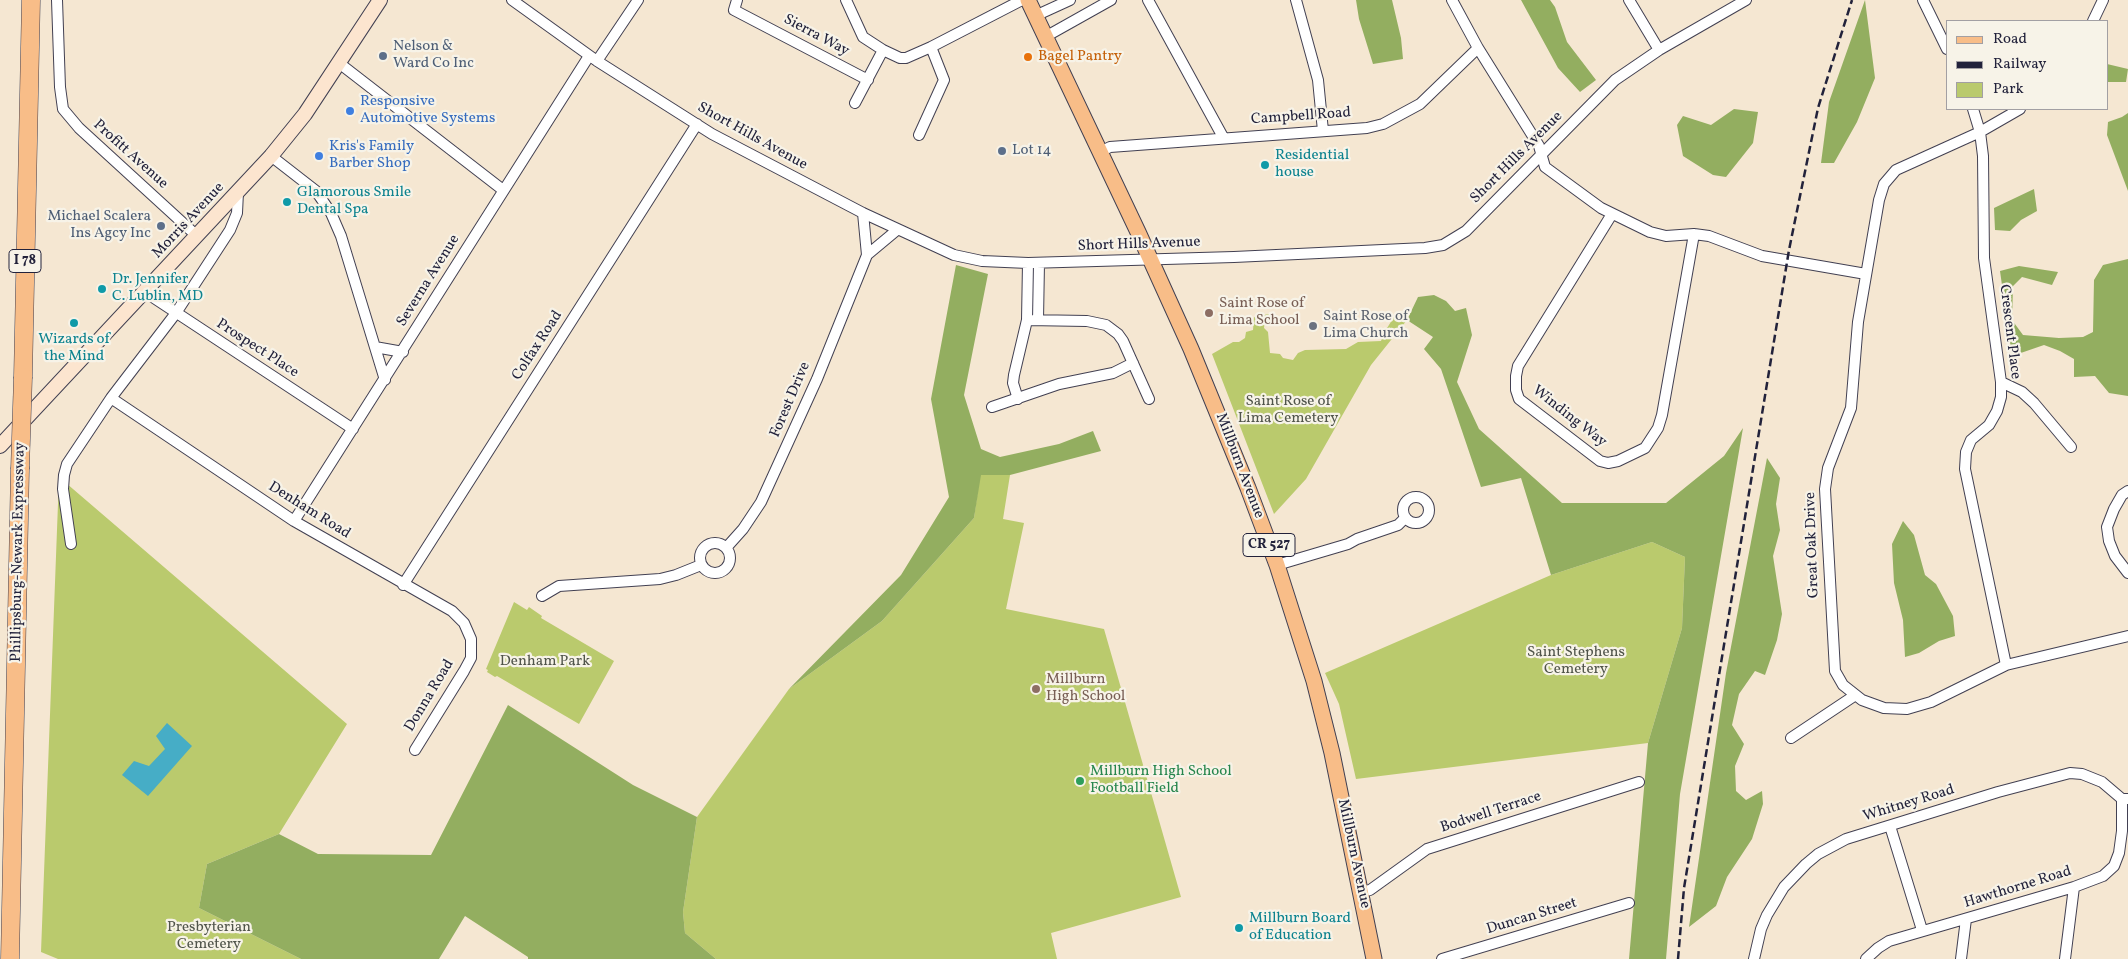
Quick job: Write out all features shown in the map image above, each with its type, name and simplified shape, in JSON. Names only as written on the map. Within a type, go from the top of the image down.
[{"type":"highway","name":"I 78","points":[[23,0],[30,34]]},
{"type":"highway","points":[[30,34],[31,0]]},
{"type":"highway","name":"Phillipsburg-Newark Expressway","points":[[10,959],[30,34]]},
{"type":"main road","name":"Morris Avenue","points":[[0,446],[270,156],[305,114],[380,0]]},
{"type":"main road","name":"Millburn Avenue","points":[[1028,0],[1151,260],[1221,419],[1277,565],[1316,688],[1332,753],[1374,959]]},
{"type":"street","name":"Profitt Avenue","points":[[57,0],[60,86],[63,109],[71,121],[197,236]]},
{"type":"street","name":"Short Hills Avenue","points":[[512,0],[593,58],[697,124],[863,214],[954,255],[982,261],[1034,263],[1425,248],[1443,245],[1466,231],[1615,80],[1659,50],[1746,0]]},
{"type":"street","name":"Severna Avenue","points":[[294,521],[403,352],[503,190],[593,58],[638,0]]},
{"type":"street","name":"Sierra Way","points":[[738,0],[734,10],[868,80]]},
{"type":"street","points":[[846,0],[863,37],[900,58],[906,58],[931,47],[1022,0]]},
{"type":"street","points":[[1035,16],[1070,0]]},
{"type":"street","points":[[1045,37],[1110,0]]},
{"type":"street","points":[[1148,0],[1223,137]]},
{"type":"street","points":[[1296,0],[1318,80],[1323,130]]},
{"type":"street","points":[[1452,0],[1478,48],[1539,146],[1545,167],[1612,214],[1650,232],[1666,236],[1694,234],[1709,236],[1762,256],[1866,274]]},
{"type":"street","points":[[1629,0],[1659,50]]},
{"type":"street","points":[[1923,0],[1946,47]]},
{"type":"street","points":[[2094,20],[2104,0]]},
{"type":"street","points":[[919,135],[943,87],[944,80],[931,47]]},
{"type":"street","name":"Campbell Road","points":[[1100,152],[1110,148],[1223,137],[1367,128],[1383,124],[1420,104],[1478,48]]},
{"type":"street","points":[[855,103],[884,50]]},
{"type":"street","points":[[339,63],[503,190]]},
{"type":"street","name":"Crescent Place","points":[[1972,110],[1980,132],[1983,156],[1984,258],[2001,382],[2001,397],[1989,425],[1972,440],[1966,452],[1965,469],[2006,665]]},
{"type":"street","name":"Great Oak Drive","points":[[2018,110],[1980,132],[1908,164],[1889,176],[1884,184],[1879,200],[1858,322],[1851,408],[1828,468],[1825,489],[1835,671],[1842,685],[1854,696],[1869,703],[1884,708],[1917,707],[2006,665],[2128,636]]},
{"type":"street","name":"Colfax Road","points":[[403,585],[697,124]]},
{"type":"street","points":[[270,156],[316,191],[331,213],[341,236],[385,380]]},
{"type":"street","points":[[71,544],[64,500],[64,475],[68,464],[112,398],[176,313],[230,230],[237,212],[238,192]]},
{"type":"street","name":"Forest Drive","points":[[726,548],[743,529],[764,496],[817,378],[867,255],[863,214]]},
{"type":"street","name":"Winding Way","points":[[1612,214],[1518,366],[1516,376],[1516,390],[1519,399],[1600,461],[1618,461],[1645,448],[1658,428],[1694,234]]},
{"type":"street","name":"Forest Drive","points":[[867,255],[897,230]]},
{"type":"street","points":[[1018,399],[1013,383],[1027,320],[1034,263]]},
{"type":"street","points":[[1034,263],[1038,320]]},
{"type":"street","name":"Prospect Place","points":[[145,292],[353,429]]},
{"type":"street","points":[[1027,320],[1087,321],[1106,325],[1118,334],[1150,399]]},
{"type":"street","points":[[375,347],[403,352]]},
{"type":"street","points":[[992,407],[1069,382],[1113,373],[1133,363]]},
{"type":"street","points":[[2001,382],[2022,392],[2071,447]]},
{"type":"street","name":"Denham Road","points":[[112,398],[294,521],[459,616],[471,639],[471,658]]},
{"type":"street","points":[[2128,491],[2122,495],[2107,527],[2109,541],[2115,556],[2128,573]]},
{"type":"street","points":[[1277,565],[1348,544],[1357,538],[1398,525],[1406,518]]},
{"type":"street","points":[[717,543],[726,548],[730,556],[725,569],[712,573],[701,565],[700,556],[704,546],[717,543]]},
{"type":"street","points":[[542,596],[559,586],[657,580],[701,565]]},
{"type":"street","name":"Donna Road","points":[[415,750],[471,658]]},
{"type":"street","points":[[1791,738],[1854,696]]},
{"type":"street","name":"Whitney Road","points":[[1754,959],[1761,929],[1767,914],[1794,875],[1832,846],[1854,836],[1998,792],[2070,773],[2082,774],[2102,782],[2125,799]]},
{"type":"street","name":"Bodwell Terrace","points":[[1361,892],[1370,890],[1427,849],[1639,782]]},
{"type":"street","name":"Hawthorne Road","points":[[1866,959],[1889,941],[1922,930],[1966,920],[2074,887],[2103,876],[2114,866],[2121,844],[2125,799]]},
{"type":"street","points":[[1890,826],[1922,930]]},
{"type":"street","points":[[2065,959],[2074,887]]},
{"type":"street","name":"Duncan Street","points":[[1442,959],[1630,903]]},
{"type":"street","points":[[1961,959],[1966,920]]},
{"type":"green space","points":[[1356,0],[1392,0],[1401,38],[1403,59],[1373,64],[1359,19]]},
{"type":"green space","points":[[1521,0],[1550,0],[1555,7],[1567,42],[1596,80],[1580,92],[1558,68]]},
{"type":"green space","points":[[1865,0],[1875,78],[1857,122],[1834,163],[1821,163],[1829,102]]},
{"type":"green space","points":[[2108,64],[2128,69],[2126,82],[2108,82]]},
{"type":"green space","points":[[1734,109],[1758,112],[1753,143],[1726,177],[1713,175],[1683,156],[1677,125],[1683,116],[1711,125]]},
{"type":"green space","points":[[2128,113],[2128,191],[2107,135],[2108,122]]},
{"type":"green space","points":[[2034,189],[2037,211],[2021,220],[2010,231],[1995,230],[1994,208]]},
{"type":"green space","points":[[2128,259],[2128,396],[2109,393],[2095,376],[2074,377],[2074,359],[2044,345],[2012,356],[2000,271],[2019,266],[2058,272],[2052,285],[2022,277],[2013,286],[2012,320],[2023,335],[2059,338],[2083,337],[2093,332],[2094,280],[2103,265]]},
{"type":"green space","points":[[956,265],[988,274],[964,395],[981,449],[1000,457],[1059,444],[1093,431],[1101,451],[1010,475],[981,475],[974,518],[882,621],[789,689],[901,575],[949,497],[931,399]]},
{"type":"green space","points":[[1434,295],[1446,301],[1455,311],[1466,308],[1472,335],[1457,382],[1479,429],[1562,503],[1666,503],[1724,456],[1743,428],[1680,794],[1666,959],[1629,959],[1648,743],[1682,628],[1685,557],[1652,542],[1551,575],[1521,478],[1481,487],[1441,369],[1424,349],[1433,337],[1407,320],[1418,297]]},
{"type":"green space","name":"Saint Rose of Lima Cemetery","points":[[1397,312],[1407,320],[1371,365],[1306,479],[1274,514],[1212,354],[1233,342],[1239,342],[1245,338],[1246,332],[1253,330],[1254,317],[1269,314],[1269,318],[1265,319],[1264,328],[1268,332],[1270,353],[1280,354],[1283,358],[1293,360],[1298,353],[1305,350],[1346,349],[1358,342],[1381,341]]},
{"type":"green space","points":[[1767,458],[1780,478],[1776,504],[1780,530],[1773,556],[1782,614],[1777,640],[1765,675],[1755,671],[1739,694],[1732,725],[1744,744],[1735,766],[1736,791],[1746,800],[1762,791],[1763,804],[1752,839],[1727,877],[1716,906],[1689,927],[1726,673]]},
{"type":"green space","name":"Millburn High School","points":[[980,475],[1010,475],[1003,519],[1024,523],[1006,609],[1104,629],[1181,897],[1051,933],[1057,959],[716,959],[685,933],[683,912],[697,817],[789,689],[882,621],[974,518]]},
{"type":"green space","name":"Presbyterian Cemetery","points":[[59,477],[347,724],[279,834],[207,864],[199,908],[301,959],[58,959],[41,952]]},
{"type":"green space","points":[[1903,521],[1914,535],[1925,575],[1936,584],[1953,616],[1955,636],[1939,641],[1919,653],[1905,657],[1903,620],[1894,583],[1892,544]]},
{"type":"green space","name":"Saint Stephens Cemetery","points":[[1652,542],[1685,557],[1682,628],[1648,743],[1356,779],[1339,704],[1325,673],[1551,575]]},
{"type":"green space","name":"Denham Park","points":[[514,602],[527,610],[529,607],[542,616],[541,618],[614,661],[579,724],[487,672],[488,670],[486,669]]},
{"type":"green space","points":[[508,705],[633,785],[697,817],[683,912],[685,933],[716,959],[528,959],[528,957],[465,916],[439,959],[301,959],[199,908],[207,864],[279,834],[318,854],[431,855]]},
{"type":"water","points":[[167,723],[192,746],[148,796],[122,775],[134,761],[149,766],[165,749],[156,736]]},
{"type":"railway","points":[[1678,959],[1684,888],[1789,250],[1818,108],[1852,0]]},
{"type":"place","name":"Nelson & Ward Co Inc","points":[[383,56]]},
{"type":"place","name":"Bagel Pantry","points":[[1028,57]]},
{"type":"place","name":"Responsive Automotive Systems","points":[[350,111]]},
{"type":"place","name":"Lot 14","points":[[1002,151]]},
{"type":"place","name":"Kris's Family Barber Shop","points":[[319,156]]},
{"type":"place","name":"Residential house","points":[[1265,165]]},
{"type":"place","name":"Glamorous Smile Dental Spa","points":[[287,202]]},
{"type":"place","name":"Michael Scalera Ins Agcy Inc","points":[[161,226]]},
{"type":"place","name":"Dr. Jennifer C. Lublin, MD","points":[[102,289]]},
{"type":"place","name":"Saint Rose of Lima School","points":[[1209,313]]},
{"type":"place","name":"Wizards of the Mind","points":[[74,323]]},
{"type":"place","name":"Saint Rose of Lima Church","points":[[1313,326]]},
{"type":"place","name":"Millburn High School","points":[[1036,689]]},
{"type":"place","name":"Millburn High School Football Field","points":[[1080,781]]},
{"type":"place","name":"Millburn Board of Education","points":[[1239,928]]}]
